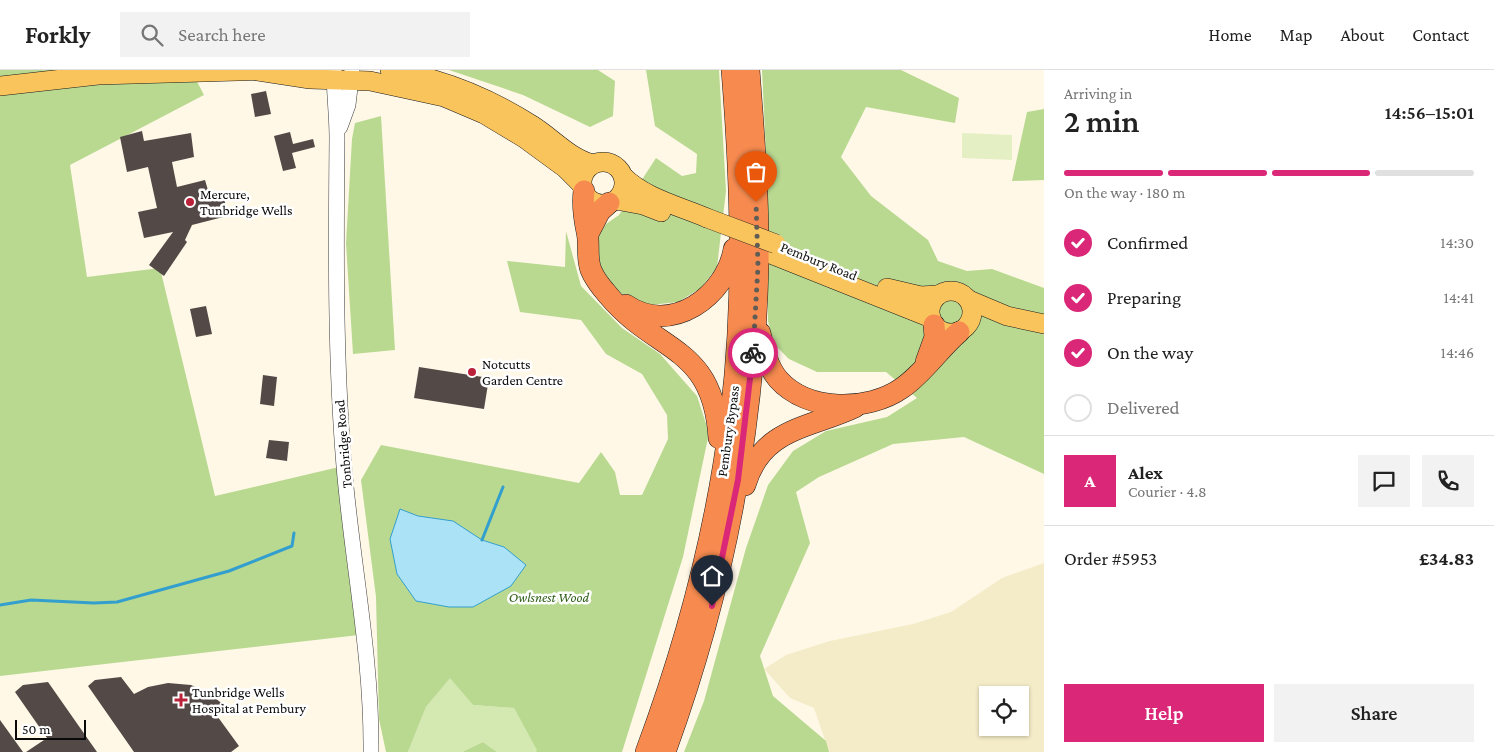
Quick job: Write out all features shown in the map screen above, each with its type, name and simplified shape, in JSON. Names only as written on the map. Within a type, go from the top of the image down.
[{"type":"highway","name":"Pembury Bypass","points":[[646,752],[685,638],[700,583],[722,476],[736,366],[740,216],[732,70]]},
{"type":"highway","name":"Pembury Bypass","points":[[665,752],[701,644],[717,587],[733,511],[747,418],[755,314],[757,222],[749,70]]},
{"type":"highway","points":[[583,188],[584,222],[588,234]]},
{"type":"highway","points":[[612,201],[600,212],[588,234],[586,247],[590,268],[599,286],[629,318],[682,354],[701,374],[716,409],[722,476]]},
{"type":"highway","points":[[608,296],[632,309],[658,316],[677,314],[697,305],[714,291],[723,280],[733,255],[740,216]]},
{"type":"highway","points":[[755,314],[770,366],[787,387],[815,400],[857,406]]},
{"type":"highway","points":[[923,369],[935,337],[933,321]]},
{"type":"highway","points":[[733,511],[752,466],[772,442],[791,430],[893,394],[923,369],[964,327]]},
{"type":"main road","points":[[390,70],[449,84],[483,96],[534,126],[574,157],[593,164]]},
{"type":"main road","points":[[0,86],[98,75],[264,71],[310,80],[343,75],[407,88],[466,105],[524,138],[565,168],[594,202],[612,201],[623,189],[623,176],[619,169],[612,164],[599,162],[593,164],[584,173],[583,188]]},
{"type":"main road","name":"Pembury Road","points":[[623,176],[632,185],[706,223],[774,250],[933,321]]},
{"type":"main road","name":"Pembury Road","points":[[612,201],[643,205],[706,223]]},
{"type":"main road","name":"Pembury Road","points":[[774,250],[904,293],[937,296]]},
{"type":"main road","points":[[964,327],[973,311],[969,300],[964,294],[950,290],[937,296],[930,306],[933,321],[945,332],[1006,316]]},
{"type":"main road","points":[[969,300],[1006,316],[1044,324]]},
{"type":"street","name":"Tonbridge Road","points":[[343,75],[348,105],[337,135],[335,258],[339,390],[344,468],[370,692],[371,752]]},
{"type":"shaded area","points":[[1044,563],[1044,752],[829,752],[814,708],[790,698],[764,669],[786,655],[830,641],[913,624],[951,612],[1002,578]]},
{"type":"green space","points":[[0,70],[191,70],[204,95],[70,165],[87,277],[160,268],[215,496],[339,467],[346,555],[359,635],[0,676]]},
{"type":"green space","points":[[449,70],[598,70],[615,81],[613,116],[590,127],[523,95]]},
{"type":"green space","points":[[646,70],[719,70],[726,191],[717,267],[701,288],[678,302],[650,305],[622,294],[605,280],[597,257],[596,238],[606,224],[619,215],[656,158],[682,176],[696,173],[697,154],[655,126]]},
{"type":"green space","points":[[762,70],[901,70],[959,98],[955,123],[866,107],[841,157],[871,196],[928,240],[938,261],[967,271],[992,269],[1044,288],[1044,474],[964,437],[893,444],[819,477],[796,492],[810,543],[760,656],[773,696],[826,741],[829,752],[684,752],[704,701],[746,548],[768,485],[793,451],[826,431],[887,417],[917,398],[886,372],[817,372],[789,359],[774,344],[768,321],[766,153]]},
{"type":"green space","points":[[1044,109],[1044,180],[1012,181],[1027,112]]},
{"type":"green space","points":[[381,116],[395,350],[353,354],[346,243],[352,139],[355,123]]},
{"type":"green space","points":[[962,133],[1012,135],[1012,160],[962,158]]},
{"type":"green space","name":"Owlsnest Wood","points":[[566,231],[581,286],[622,328],[660,354],[697,396],[709,433],[683,557],[622,752],[536,752],[537,750],[514,708],[473,705],[450,678],[426,707],[408,752],[386,752],[379,719],[376,597],[361,480],[381,445],[579,483],[601,452],[615,472],[620,495],[642,495],[668,439],[667,415],[642,374],[606,354],[581,320],[520,312],[507,261],[565,267]]},
{"type":"green space","points":[[450,677],[473,705],[514,708],[538,750],[536,752],[497,752],[483,742],[462,752],[408,752],[426,707]]},
{"type":"green space","points":[[483,742],[497,752],[462,752]]},
{"type":"water","points":[[400,509],[418,516],[453,521],[482,540],[504,547],[526,565],[511,586],[473,607],[449,607],[416,601],[397,574],[390,539]]},
{"type":"building","points":[[266,91],[271,114],[255,117],[251,94]]},
{"type":"building","name":"Mercure, Tunbridge Wells","points":[[142,131],[144,141],[191,133],[194,157],[172,162],[177,187],[205,180],[210,197],[224,195],[227,216],[192,225],[185,240],[187,242],[164,276],[149,265],[173,232],[144,238],[138,212],[157,208],[148,167],[127,172],[120,137]]},
{"type":"building","points":[[290,132],[293,144],[313,139],[315,147],[292,153],[296,168],[283,171],[274,136]]},
{"type":"building","points":[[206,306],[212,334],[196,337],[190,309]]},
{"type":"building","points":[[419,367],[489,378],[484,409],[414,398]]},
{"type":"building","points":[[263,375],[277,377],[274,406],[260,404]]},
{"type":"building","points":[[269,440],[289,442],[287,461],[266,458]]},
{"type":"building","name":"Tunbridge Wells Hospital at Pembury","points":[[121,677],[134,694],[148,687],[168,683],[191,685],[209,693],[225,706],[215,713],[239,746],[231,752],[134,752],[88,686],[95,680]]},
{"type":"building","points":[[48,682],[97,752],[26,752],[47,738],[15,692],[23,685]]},
{"type":"building","points":[[0,720],[23,752],[0,752]]},
{"type":"waterway","points":[[482,540],[503,487]]},
{"type":"waterway","points":[[0,605],[31,600],[94,603],[117,602],[229,571],[292,546],[294,533]]},
{"type":"way so far","points":[[753,353],[758,266],[756,202]]},
{"type":"place","name":"Mercure, Tunbridge Wells","points":[[190,202]]},
{"type":"place","name":"Notcutts Garden Centre","points":[[472,372]]},
{"type":"place","name":"Tunbridge Wells Hospital at Pembury","points":[[181,700]]},
{"type":"route","points":[[712,606],[733,511],[747,418],[753,353]]}]
